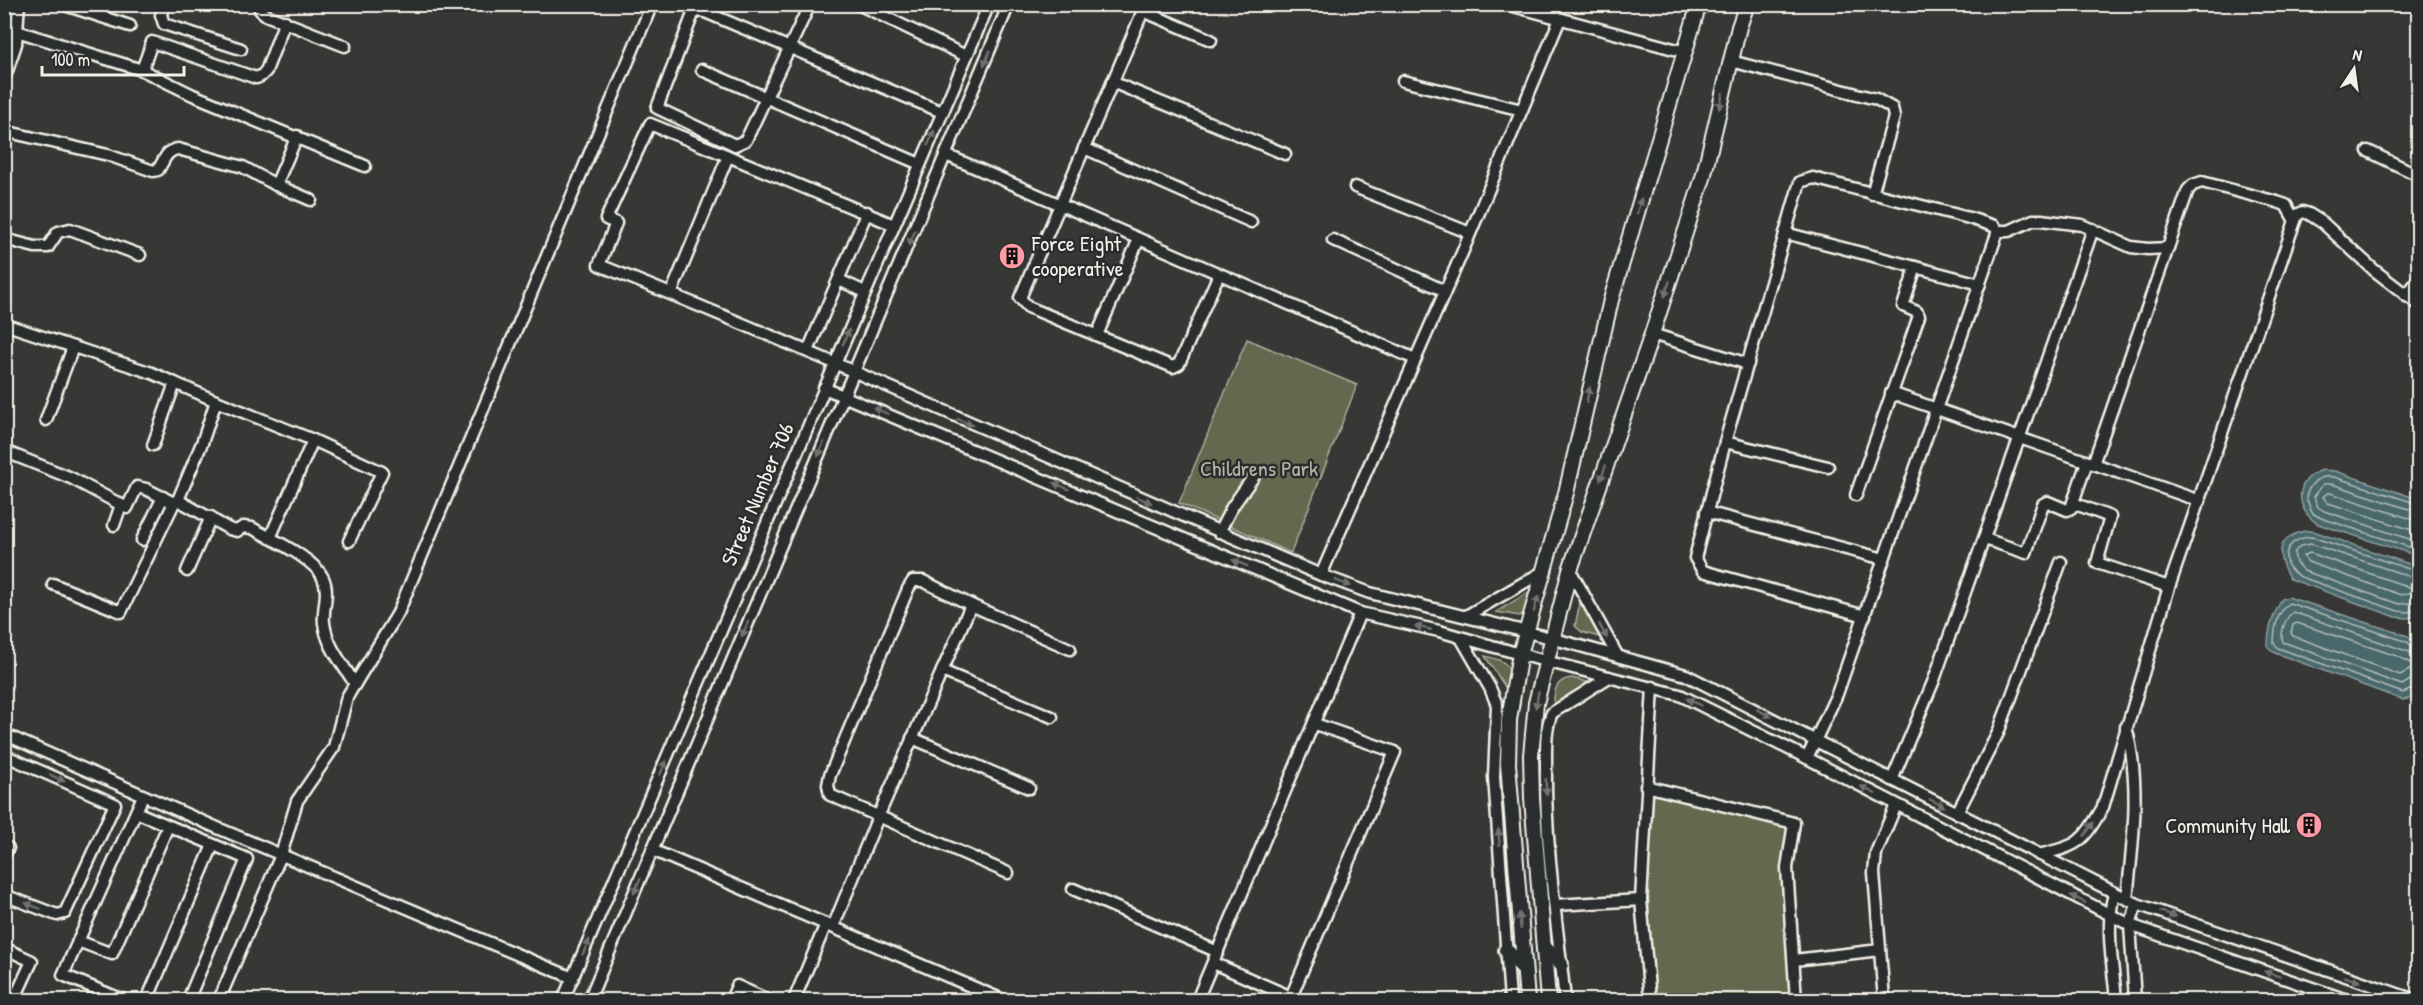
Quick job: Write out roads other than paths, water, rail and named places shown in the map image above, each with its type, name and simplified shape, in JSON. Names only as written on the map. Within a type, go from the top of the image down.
[{"type":"main road","points":[[1527,1000],[1508,764],[1509,720],[1520,654],[1546,570],[1566,493],[1611,300],[1700,4]]},
{"type":"main road","points":[[1548,1000],[1532,798],[1532,755],[1536,703],[1570,570],[1652,334],[1703,178],[1747,4]]},
{"type":"main road","points":[[1544,947],[1561,964]]},
{"type":"main road","points":[[1506,950],[1524,969]]},
{"type":"street","points":[[4,80],[16,44],[19,4]]},
{"type":"street","points":[[62,4],[130,26]]},
{"type":"street","points":[[164,4],[161,15],[164,24],[241,49]]},
{"type":"street","points":[[260,4],[260,10],[266,15],[345,46]]},
{"type":"street","points":[[219,1000],[281,855],[297,801],[334,747],[347,697],[398,613],[652,4]]},
{"type":"street","points":[[810,4],[791,48],[768,98],[746,140],[735,145],[657,108],[693,15],[698,11],[705,12],[791,48],[942,112]]},
{"type":"street","points":[[858,4],[966,56]]},
{"type":"street","name":"Street Number 706","points":[[563,1000],[989,4]]},
{"type":"street","points":[[589,1000],[1010,4]]},
{"type":"street","points":[[1506,4],[1685,52]]},
{"type":"street","points":[[1211,40],[1145,8],[1020,298],[1028,307],[1173,367],[1179,364],[1219,274]]},
{"type":"street","points":[[1321,575],[1470,233],[1560,19]]},
{"type":"street","points":[[142,70],[152,42],[256,78],[266,71],[285,21]]},
{"type":"street","points":[[17,31],[142,70],[193,95],[365,165]]},
{"type":"street","points":[[1731,61],[1876,99],[1892,108],[1894,117],[1872,194]]},
{"type":"street","points":[[702,70],[920,164]]},
{"type":"street","points":[[1403,81],[1522,110]]},
{"type":"street","points":[[1112,82],[1285,154]]},
{"type":"street","points":[[894,225],[650,124],[606,219],[616,223],[599,265],[808,351],[1321,575],[1370,592],[1617,655],[1686,675],[2114,893],[2415,1000]]},
{"type":"street","points":[[4,131],[108,155],[153,171],[158,170],[167,153],[178,149],[243,167],[311,200]]},
{"type":"street","points":[[276,185],[297,136]]},
{"type":"street","points":[[1084,148],[1251,222]]},
{"type":"street","points":[[2368,151],[2418,175]]},
{"type":"street","points":[[946,155],[1415,359]]},
{"type":"street","points":[[671,294],[728,156]]},
{"type":"street","points":[[1865,616],[1703,571],[1695,558],[1725,442],[1798,186],[1804,180],[1813,178],[1994,226],[1998,231]]},
{"type":"street","points":[[1985,539],[2026,553],[2043,504],[2048,502],[2067,510],[2071,508],[2090,463],[2188,190],[2193,185],[2202,182],[2277,202],[2286,205],[2295,221]]},
{"type":"street","points":[[1355,187],[1470,233]]},
{"type":"street","points":[[808,351],[867,212]]},
{"type":"street","points":[[2039,855],[2069,847],[2087,835],[2103,807],[2169,587],[2297,215],[2303,212],[2323,223],[2374,270],[2418,304]]},
{"type":"street","points":[[1998,231],[2009,231],[2033,220],[2041,220],[2082,225],[2132,247],[2168,248]]},
{"type":"street","points":[[4,239],[42,248],[48,247],[58,232],[70,229],[140,255]]},
{"type":"street","points":[[1892,780],[1934,680],[2093,229]]},
{"type":"street","points":[[1807,758],[1836,694],[1865,616],[1998,231]]},
{"type":"street","points":[[1785,232],[1980,284]]},
{"type":"street","points":[[1097,335],[1139,239]]},
{"type":"street","points":[[1333,240],[1445,291]]},
{"type":"street","points":[[1856,495],[1919,316],[1917,312],[1903,306],[1916,267]]},
{"type":"street","points":[[839,280],[865,292]]},
{"type":"street","points":[[2406,296],[2418,280]]},
{"type":"street","points":[[4,324],[152,373],[313,440],[382,472],[349,541]]},
{"type":"street","points":[[1652,334],[1748,364]]},
{"type":"street","points":[[46,420],[73,346]]},
{"type":"street","points":[[153,445],[175,383]]},
{"type":"street","points":[[824,388],[1360,613],[1680,695],[2130,925],[2347,1000]]},
{"type":"street","points":[[1891,393],[2200,501]]},
{"type":"street","points":[[53,584],[121,612],[176,501],[202,443],[216,401]]},
{"type":"street","points":[[270,538],[313,440]]},
{"type":"street","points":[[1725,442],[1827,467]]},
{"type":"street","points":[[4,451],[71,478],[127,508],[137,487],[146,489],[211,517],[230,529],[237,531],[243,527],[252,528],[313,564],[323,578],[327,594],[323,621],[329,645],[355,684]]},
{"type":"street","points":[[1219,532],[1232,507],[1254,476]]},
{"type":"street","points":[[142,540],[163,497]]},
{"type":"street","points":[[2073,502],[2110,517],[2097,563],[2169,587]]},
{"type":"street","points":[[114,525],[121,505]]},
{"type":"street","points":[[1706,512],[1884,559]]},
{"type":"street","points":[[187,571],[211,517]]},
{"type":"street","points":[[1957,813],[1998,733],[2061,562]]},
{"type":"street","points":[[1466,616],[1546,570]]},
{"type":"street","points":[[1570,570],[1617,655]]},
{"type":"street","points":[[1008,873],[830,795],[828,785],[913,581],[923,581],[1070,650]]},
{"type":"street","points":[[794,1000],[830,926],[971,605]]},
{"type":"street","points":[[1197,1000],[1360,613]]},
{"type":"street","points":[[1461,638],[1490,688],[1497,705],[1494,777],[1510,1000]]},
{"type":"street","points":[[942,671],[1052,717]]},
{"type":"street","points":[[1565,1000],[1546,786],[1546,743],[1552,713],[1609,676]]},
{"type":"street","points":[[1650,1000],[1641,900],[1653,687]]},
{"type":"street","points":[[1213,963],[1292,997],[1395,752],[1315,724]]},
{"type":"street","points":[[2126,727],[2130,741],[2134,805],[2130,925],[2136,1000]]},
{"type":"street","points":[[4,734],[143,796],[573,978]]},
{"type":"street","points":[[912,738],[1029,788]]},
{"type":"street","points":[[4,755],[114,804],[65,913],[57,915],[4,895]]},
{"type":"street","points":[[1646,786],[1794,823],[1787,867],[1796,1000]]},
{"type":"street","points":[[123,1000],[63,975],[143,796]]},
{"type":"street","points":[[1884,1000],[1874,873],[1876,853],[1896,805]]},
{"type":"street","points":[[136,812],[247,859],[188,1000]]},
{"type":"street","points":[[78,941],[112,954],[168,826]]},
{"type":"street","points":[[147,1000],[213,845]]},
{"type":"street","points":[[652,850],[1003,1000]]},
{"type":"street","points":[[1073,889],[1218,952]]},
{"type":"street","points":[[2114,893],[2109,914],[2116,1000]]},
{"type":"street","points":[[1556,905],[1641,900]]},
{"type":"street","points":[[4,948],[32,961],[14,1000]]},
{"type":"street","points":[[1794,960],[1880,950]]},
{"type":"street","points":[[731,1000],[737,986],[768,1000]]},
{"type":"water","points":[[2323,470],[2335,471],[2418,499],[2418,556],[2318,524],[2310,518],[2301,502],[2302,487],[2313,474]]},
{"type":"water","points":[[2305,531],[2313,531],[2418,567],[2418,615],[2408,618],[2396,617],[2290,579],[2282,563],[2281,549],[2288,538]]},
{"type":"water","points":[[2288,597],[2408,636],[2417,642],[2418,688],[2412,698],[2403,700],[2275,653],[2268,647],[2270,628],[2282,599]]},
{"type":"place","name":"Force Eight cooperative","points":[[1012,256]]},
{"type":"place","name":"Community Hall","points":[[2309,825]]},
{"type":"park label","name":"Childrens Park","points":[[1259,468]]}]
